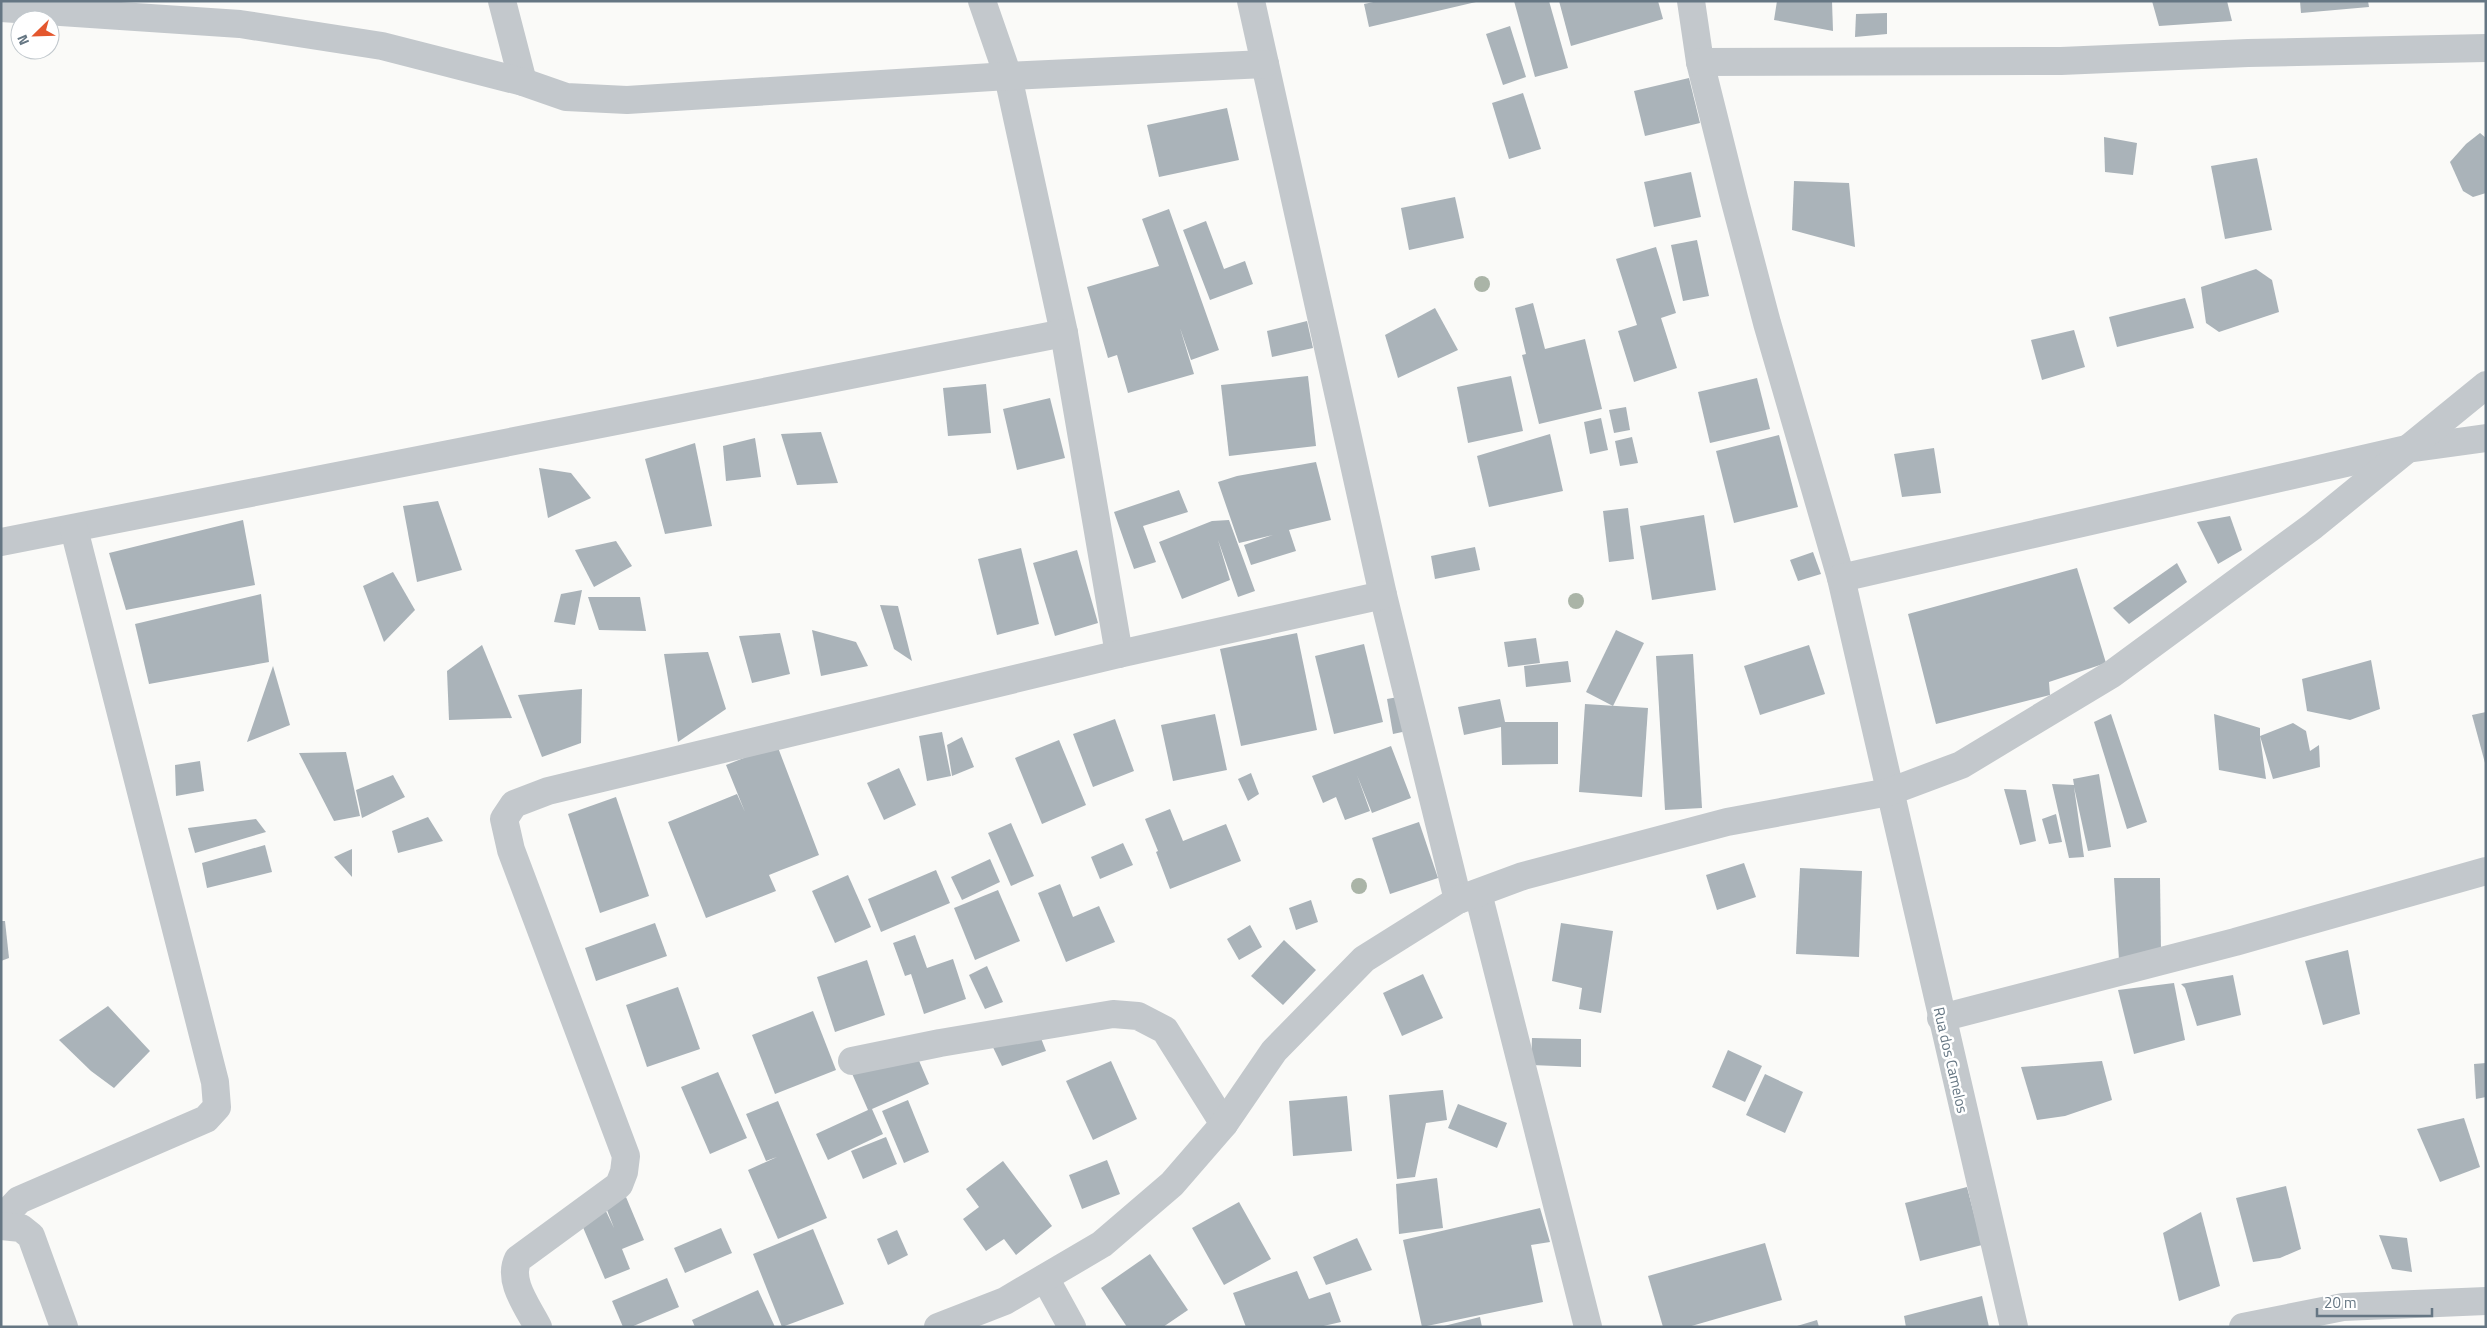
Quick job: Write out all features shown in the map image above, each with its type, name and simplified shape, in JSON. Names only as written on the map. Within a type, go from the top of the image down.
[{"type":"street","points":[[502,1],[523,82]]},
{"type":"street","points":[[982,1],[1008,76],[1064,334],[1118,654]]},
{"type":"street","points":[[1251,1],[1383,595],[1588,1327]]},
{"type":"street","name":"Rua dos Camelos","points":[[1691,1],[1700,62],[1767,323],[1841,578],[1941,1018],[2014,1327]]},
{"type":"street","points":[[1,8],[93,8],[240,24],[382,46],[523,82],[566,97],[627,100],[1008,76],[1265,64]]},
{"type":"street","points":[[1700,62],[2060,61],[2248,53],[2486,48]]},
{"type":"street","points":[[1,542],[1064,334]]},
{"type":"street","points":[[938,1327],[1005,1301],[1102,1244],[1172,1184],[1224,1124],[1274,1051],[1364,959],[1468,897],[1523,876],[1727,822],[1889,792],[1961,765],[2112,674],[2313,526],[2486,385]]},
{"type":"street","points":[[1841,578],[2407,449],[2486,438]]},
{"type":"street","points":[[1,1218],[19,1200],[206,1119],[217,1107],[215,1082],[74,529]]},
{"type":"street","points":[[538,1327],[516,1285],[513,1268],[515,1264],[518,1259],[620,1185],[626,1156],[511,850],[504,819],[514,804],[548,791],[1118,654],[1383,595]]},
{"type":"street","points":[[1941,1018],[2235,942],[2486,871]]},
{"type":"street","points":[[852,1061],[940,1043],[1113,1014],[1138,1016],[1165,1030],[1224,1124]]},
{"type":"street","points":[[1,1226],[21,1228],[31,1236],[64,1327]]},
{"type":"street","points":[[1045,1278],[1072,1327]]},
{"type":"street","points":[[2243,1327],[2343,1307],[2486,1301]]},
{"type":"building","points":[[1378,1],[1476,2],[1369,27],[1364,4]]},
{"type":"building","points":[[1514,1],[1549,1],[1568,68],[1535,77]]},
{"type":"building","points":[[1559,1],[1658,1],[1663,19],[1571,46]]},
{"type":"building","points":[[1777,1],[1832,1],[1833,31],[1774,20]]},
{"type":"building","points":[[2152,1],[2227,1],[2232,21],[2159,26]]},
{"type":"building","points":[[2300,1],[2368,1],[2369,7],[2301,13]]},
{"type":"building","points":[[1887,13],[1887,34],[1855,37],[1856,14]]},
{"type":"building","points":[[1510,26],[1526,77],[1503,85],[1486,34]]},
{"type":"building","points":[[1689,78],[1700,123],[1645,136],[1634,91]]},
{"type":"building","points":[[1523,93],[1541,149],[1509,159],[1492,103]]},
{"type":"building","points":[[1227,108],[1239,160],[1159,177],[1147,125]]},
{"type":"building","points":[[2480,133],[2486,138],[2486,193],[2473,197],[2463,191],[2450,162],[2466,144]]},
{"type":"building","points":[[2104,137],[2137,143],[2133,175],[2105,172]]},
{"type":"building","points":[[2257,158],[2272,230],[2225,239],[2211,166]]},
{"type":"building","points":[[1691,172],[1701,217],[1654,227],[1644,182]]},
{"type":"building","points":[[1794,181],[1849,183],[1855,247],[1792,230]]},
{"type":"building","points":[[1455,197],[1464,238],[1409,250],[1401,208]]},
{"type":"building","points":[[1169,209],[1219,350],[1191,360],[1180,328],[1194,374],[1128,393],[1117,355],[1108,358],[1087,287],[1159,266],[1142,219]]},
{"type":"building","points":[[1206,221],[1224,269],[1245,261],[1253,284],[1210,300],[1183,230]]},
{"type":"building","points":[[1697,240],[1709,296],[1683,301],[1671,245]]},
{"type":"building","points":[[1656,247],[1676,313],[1661,318],[1677,368],[1634,382],[1618,331],[1637,325],[1616,259]]},
{"type":"building","points":[[2256,269],[2272,280],[2279,312],[2219,332],[2206,323],[2201,287]]},
{"type":"building","points":[[2185,298],[2194,328],[2117,347],[2109,317]]},
{"type":"building","points":[[1533,303],[1545,349],[1585,339],[1602,409],[1539,424],[1522,355],[1526,354],[1515,308]]},
{"type":"building","points":[[1435,308],[1458,350],[1398,378],[1385,335]]},
{"type":"building","points":[[1307,321],[1313,348],[1272,357],[1267,331]]},
{"type":"building","points":[[2074,330],[2085,367],[2042,380],[2031,340]]},
{"type":"building","points":[[1308,376],[1316,446],[1229,456],[1221,385]]},
{"type":"building","points":[[1511,376],[1523,431],[1468,443],[1457,387]]},
{"type":"building","points":[[1757,378],[1770,429],[1710,443],[1698,392]]},
{"type":"building","points":[[986,384],[991,433],[948,436],[943,388]]},
{"type":"building","points":[[1050,398],[1065,458],[1017,470],[1003,409]]},
{"type":"building","points":[[1626,407],[1630,430],[1614,433],[1609,410]]},
{"type":"building","points":[[1601,418],[1608,450],[1590,454],[1584,422]]},
{"type":"building","points":[[821,432],[838,483],[797,485],[781,434]]},
{"type":"building","points":[[1550,434],[1563,491],[1489,507],[1477,456]]},
{"type":"building","points":[[1779,435],[1798,507],[1734,523],[1716,451]]},
{"type":"building","points":[[1632,437],[1638,463],[1620,466],[1615,441]]},
{"type":"building","points":[[755,438],[761,477],[726,481],[723,446]]},
{"type":"building","points":[[695,443],[712,526],[665,534],[645,459]]},
{"type":"building","points":[[1934,448],[1941,493],[1902,497],[1894,454]]},
{"type":"building","points":[[1316,462],[1331,520],[1289,530],[1296,551],[1251,565],[1244,545],[1273,535],[1239,543],[1218,482],[1237,476]]},
{"type":"building","points":[[539,468],[571,473],[591,498],[548,518]]},
{"type":"building","points":[[1179,490],[1188,512],[1143,526],[1156,562],[1134,569],[1114,512]]},
{"type":"building","points":[[438,501],[462,570],[417,582],[403,506]]},
{"type":"building","points":[[1628,508],[1634,559],[1609,562],[1603,511]]},
{"type":"building","points":[[1704,515],[1716,590],[1652,600],[1640,526]]},
{"type":"building","points":[[2230,516],[2242,550],[2218,564],[2197,522]]},
{"type":"building","points":[[243,520],[255,585],[126,610],[109,553]]},
{"type":"building","points":[[1229,520],[1255,591],[1238,597],[1218,540],[1230,580],[1182,599],[1159,542],[1212,521]]},
{"type":"building","points":[[616,541],[632,566],[594,587],[575,550]]},
{"type":"building","points":[[1475,547],[1480,570],[1435,579],[1431,556]]},
{"type":"building","points":[[1021,548],[1039,624],[997,635],[978,559]]},
{"type":"building","points":[[1077,550],[1098,623],[1055,636],[1033,563]]},
{"type":"building","points":[[1813,552],[1821,574],[1798,581],[1790,560]]},
{"type":"building","points":[[2177,563],[2187,582],[2129,624],[2113,608]]},
{"type":"building","points":[[2077,568],[2106,663],[2049,682],[2050,695],[1936,724],[1908,614]]},
{"type":"building","points":[[393,572],[415,610],[384,642],[363,586]]},
{"type":"building","points":[[582,590],[575,625],[554,622],[561,594]]},
{"type":"building","points":[[261,594],[269,662],[149,684],[135,624]]},
{"type":"building","points":[[588,597],[640,597],[646,631],[599,630]]},
{"type":"building","points":[[880,605],[898,606],[912,661],[894,649]]},
{"type":"building","points":[[812,630],[856,642],[868,666],[821,676]]},
{"type":"building","points":[[1616,630],[1644,643],[1613,706],[1586,692]]},
{"type":"building","points":[[780,633],[790,674],[752,683],[739,636]]},
{"type":"building","points":[[1297,633],[1317,730],[1241,746],[1220,649]]},
{"type":"building","points":[[1536,638],[1540,663],[1508,667],[1504,642]]},
{"type":"building","points":[[1364,644],[1383,722],[1334,734],[1315,656]]},
{"type":"building","points":[[482,645],[512,718],[449,720],[447,671]]},
{"type":"building","points":[[1809,645],[1825,694],[1760,715],[1744,666]]},
{"type":"building","points":[[708,652],[726,709],[678,742],[664,654]]},
{"type":"building","points":[[1693,654],[1702,808],[1665,810],[1656,656]]},
{"type":"building","points":[[2371,660],[2380,709],[2350,720],[2307,711],[2302,679]]},
{"type":"building","points":[[1568,661],[1571,682],[1526,687],[1524,666]]},
{"type":"building","points":[[273,666],[290,725],[247,742]]},
{"type":"building","points":[[582,689],[581,743],[542,757],[518,695]]},
{"type":"building","points":[[1409,695],[1416,729],[1393,734],[1387,699]]},
{"type":"building","points":[[1500,699],[1505,722],[1558,722],[1558,764],[1502,765],[1501,727],[1464,735],[1458,707]]},
{"type":"building","points":[[1585,704],[1648,708],[1642,797],[1579,792]]},
{"type":"building","points":[[2486,712],[2486,762],[2485,763],[2472,715]]},
{"type":"building","points":[[1215,714],[1227,770],[1173,781],[1161,725]]},
{"type":"building","points":[[2111,714],[2147,822],[2127,829],[2094,722]]},
{"type":"building","points":[[2214,714],[2260,728],[2266,779],[2219,770]]},
{"type":"building","points":[[1115,719],[1134,771],[1093,787],[1073,734]]},
{"type":"building","points":[[2293,723],[2306,731],[2310,751],[2319,745],[2320,767],[2273,779],[2260,736]]},
{"type":"building","points":[[942,732],[951,776],[927,781],[919,736]]},
{"type":"building","points":[[962,737],[974,767],[952,776],[947,745]]},
{"type":"building","points":[[1059,740],[1086,805],[1042,824],[1015,758]]},
{"type":"building","points":[[777,745],[819,855],[769,875],[776,891],[706,918],[668,822],[737,794],[745,812],[726,765]]},
{"type":"building","points":[[1391,746],[1411,798],[1372,813],[1357,775],[1370,811],[1345,820],[1336,797],[1323,803],[1312,776]]},
{"type":"building","points":[[346,752],[360,816],[334,821],[299,753]]},
{"type":"building","points":[[200,761],[204,791],[176,796],[175,765]]},
{"type":"building","points":[[899,768],[916,805],[884,820],[867,783]]},
{"type":"building","points":[[1251,773],[1259,794],[1248,801],[1238,779]]},
{"type":"building","points":[[2099,774],[2111,847],[2088,851],[2074,787],[2084,857],[2069,858],[2052,784],[2074,785],[2073,779]]},
{"type":"building","points":[[393,775],[405,797],[362,818],[356,790]]},
{"type":"building","points":[[2004,789],[2026,790],[2036,841],[2020,845]]},
{"type":"building","points":[[616,797],[649,896],[600,913],[568,814]]},
{"type":"building","points":[[1170,809],[1183,841],[1226,824],[1241,861],[1170,889],[1145,819]]},
{"type":"building","points":[[2056,814],[2062,842],[2049,844],[2042,819]]},
{"type":"building","points":[[428,817],[443,841],[398,853],[392,831]]},
{"type":"building","points":[[256,819],[266,832],[195,853],[188,828]]},
{"type":"building","points":[[1419,822],[1438,878],[1390,894],[1372,838]]},
{"type":"building","points":[[1011,823],[1034,876],[1011,886],[988,833]]},
{"type":"building","points":[[1123,843],[1133,865],[1100,879],[1091,857]]},
{"type":"building","points":[[265,845],[272,872],[207,888],[202,863]]},
{"type":"building","points":[[352,849],[352,877],[334,857]]},
{"type":"building","points":[[990,859],[1000,882],[962,900],[951,877]]},
{"type":"building","points":[[1744,863],[1756,897],[1717,910],[1706,875]]},
{"type":"building","points":[[1800,868],[1862,871],[1859,957],[1796,954]]},
{"type":"building","points":[[936,870],[950,903],[881,932],[868,899]]},
{"type":"building","points":[[848,875],[871,927],[835,943],[812,891]]},
{"type":"building","points":[[2114,878],[2160,878],[2161,951],[2119,960]]},
{"type":"building","points":[[1060,884],[1073,917],[1099,906],[1115,942],[1066,962],[1038,893]]},
{"type":"building","points":[[998,890],[1020,941],[975,960],[954,908]]},
{"type":"building","points":[[1311,900],[1318,922],[1296,930],[1289,908]]},
{"type":"building","points":[[1,921],[5,921],[9,958],[1,961]]},
{"type":"building","points":[[655,923],[667,956],[596,981],[585,948]]},
{"type":"building","points":[[1561,923],[1613,931],[1601,1013],[1579,1009],[1582,988],[1552,981]]},
{"type":"building","points":[[1250,925],[1262,947],[1239,960],[1227,939]]},
{"type":"building","points":[[915,935],[927,968],[953,959],[966,999],[924,1014],[911,974],[905,976],[893,943]]},
{"type":"building","points":[[1284,940],[1316,970],[1283,1005],[1251,976]]},
{"type":"building","points":[[2348,950],[2360,1014],[2323,1025],[2305,961]]},
{"type":"building","points":[[867,960],[885,1015],[835,1032],[817,977]]},
{"type":"building","points":[[987,966],[1003,1002],[985,1009],[969,975]]},
{"type":"building","points":[[1423,974],[1443,1018],[1402,1036],[1383,993]]},
{"type":"building","points":[[2233,975],[2241,1015],[2197,1026],[2185,988],[2181,984]]},
{"type":"building","points":[[2174,983],[2185,1040],[2134,1054],[2118,990]]},
{"type":"building","points":[[678,987],[700,1049],[647,1067],[626,1005]]},
{"type":"building","points":[[108,1006],[150,1051],[114,1088],[91,1071],[59,1040]]},
{"type":"building","points":[[813,1011],[836,1070],[775,1094],[752,1035]]},
{"type":"building","points":[[1037,1028],[1046,1051],[1002,1066],[989,1039]]},
{"type":"building","points":[[1532,1038],[1581,1039],[1581,1067],[1531,1065]]},
{"type":"building","points":[[911,1042],[929,1084],[872,1109],[883,1134],[828,1160],[816,1134],[868,1110],[850,1069]]},
{"type":"building","points":[[1728,1050],[1762,1066],[1745,1102],[1712,1087]]},
{"type":"building","points":[[1111,1061],[1137,1119],[1093,1140],[1066,1081]]},
{"type":"building","points":[[2102,1061],[2112,1100],[2065,1116],[2037,1120],[2021,1067]]},
{"type":"building","points":[[2486,1063],[2486,1097],[2476,1099],[2474,1064]]},
{"type":"building","points":[[718,1072],[747,1138],[710,1154],[681,1087]]},
{"type":"building","points":[[1765,1074],[1803,1092],[1785,1133],[1746,1115]]},
{"type":"building","points":[[1443,1090],[1447,1120],[1426,1123],[1415,1177],[1397,1179],[1389,1095]]},
{"type":"building","points":[[1347,1096],[1352,1151],[1293,1156],[1289,1101]]},
{"type":"building","points":[[908,1100],[929,1152],[904,1163],[882,1111]]},
{"type":"building","points":[[778,1101],[827,1218],[778,1239],[748,1170],[777,1157],[766,1161],[746,1114]]},
{"type":"building","points":[[1458,1104],[1507,1123],[1497,1148],[1448,1128]]},
{"type":"building","points":[[2464,1118],[2480,1167],[2440,1182],[2417,1129]]},
{"type":"building","points":[[886,1137],[897,1164],[863,1179],[851,1151]]},
{"type":"building","points":[[1107,1160],[1120,1194],[1082,1209],[1069,1175]]},
{"type":"building","points":[[1003,1161],[1052,1226],[1016,1255],[1004,1239],[986,1251],[963,1219],[979,1207],[966,1189]]},
{"type":"building","points":[[1437,1178],[1443,1228],[1399,1234],[1396,1184]]},
{"type":"building","points":[[2286,1186],[2301,1249],[2280,1258],[2253,1262],[2236,1198]]},
{"type":"building","points":[[1967,1187],[1982,1245],[1920,1261],[1905,1203]]},
{"type":"building","points":[[626,1197],[644,1240],[622,1249],[630,1269],[605,1279],[579,1218],[604,1207],[614,1228],[605,1205]]},
{"type":"building","points":[[1239,1202],[1271,1259],[1224,1285],[1192,1228]]},
{"type":"building","points":[[1540,1208],[1550,1242],[1531,1245],[1543,1302],[1422,1327],[1403,1240]]},
{"type":"building","points":[[2201,1212],[2220,1286],[2179,1301],[2163,1233]]},
{"type":"building","points":[[721,1228],[732,1253],[685,1273],[674,1248]]},
{"type":"building","points":[[813,1229],[844,1304],[782,1327],[753,1254]]},
{"type":"building","points":[[897,1230],[908,1255],[888,1265],[877,1239]]},
{"type":"building","points":[[2379,1235],[2407,1238],[2412,1272],[2392,1269]]},
{"type":"building","points":[[1357,1238],[1372,1270],[1326,1285],[1313,1257]]},
{"type":"building","points":[[1765,1243],[1782,1300],[1688,1327],[1663,1327],[1648,1276]]},
{"type":"building","points":[[1150,1254],[1188,1310],[1163,1327],[1127,1327],[1101,1288]]},
{"type":"building","points":[[1297,1271],[1309,1299],[1330,1292],[1341,1322],[1319,1327],[1246,1327],[1233,1293]]},
{"type":"building","points":[[667,1278],[679,1307],[631,1327],[623,1327],[612,1301]]},
{"type":"building","points":[[758,1290],[775,1327],[695,1327],[692,1320]]},
{"type":"building","points":[[1982,1296],[1989,1327],[1906,1327],[1904,1316]]},
{"type":"building","points":[[1480,1317],[1482,1327],[1444,1327],[1444,1326]]},
{"type":"building","points":[[1817,1320],[1819,1327],[1797,1327],[1797,1326]]}]
